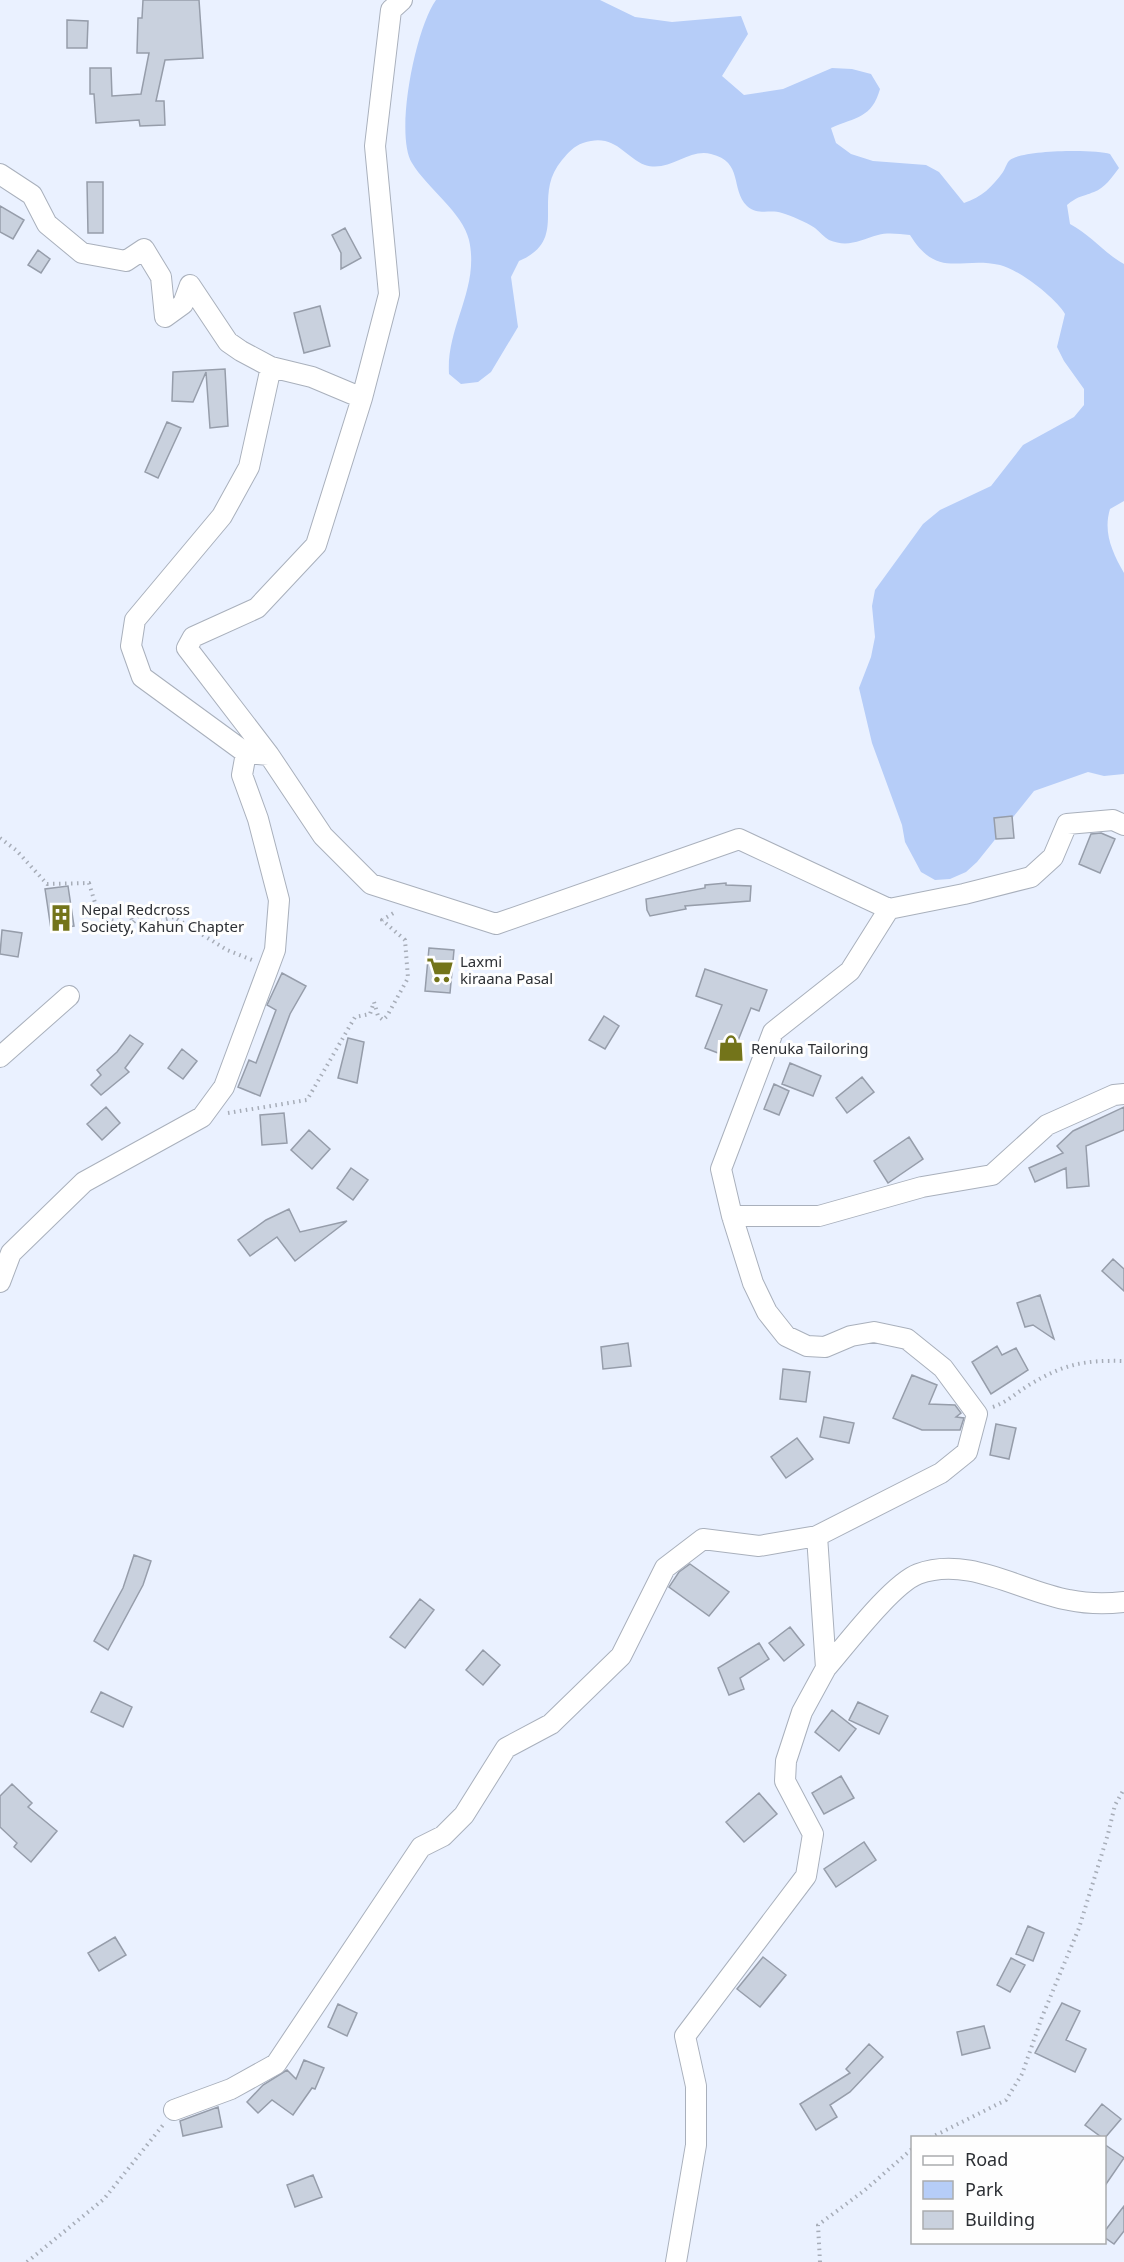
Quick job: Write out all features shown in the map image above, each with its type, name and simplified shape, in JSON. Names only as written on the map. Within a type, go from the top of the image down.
[{"type":"street","points":[[402,0],[391,10],[375,146],[389,294],[362,398],[316,545],[257,608],[193,637],[187,648],[269,755],[323,836],[371,884],[496,924],[739,839],[889,909],[964,894],[1031,877],[1053,857],[1067,824],[1113,820],[1124,825]]},
{"type":"street","points":[[0,174],[32,195],[46,224],[82,253],[126,261],[144,249],[161,277],[165,317],[183,304],[190,285],[228,342],[271,367],[312,377],[362,398]]},
{"type":"street","points":[[269,755],[246,753],[142,677],[131,646],[135,620],[222,516],[249,467],[271,367]]},
{"type":"street","points":[[0,1282],[11,1252],[84,1182],[202,1117],[224,1087],[275,950],[279,900],[258,819],[242,775],[246,753]]},
{"type":"street","points":[[174,2110],[231,2089],[276,2064],[421,1847],[444,1836],[464,1815],[506,1748],[550,1724],[621,1656],[665,1568],[703,1539],[759,1546],[817,1536],[940,1473],[967,1452],[976,1414],[943,1368],[908,1339],[874,1332],[851,1336],[825,1347],[807,1346],[786,1336],[767,1312],[753,1283],[732,1216],[721,1169],[773,1032],[850,971],[889,909]]},
{"type":"street","points":[[0,1057],[69,996]]},
{"type":"street","points":[[732,1216],[819,1216],[922,1186],[992,1175],[1047,1125],[1114,1095],[1124,1094]]},
{"type":"street","points":[[817,1536],[826,1668]]},
{"type":"street","points":[[676,2262],[696,2145],[696,2085],[685,2036],[806,1876],[813,1834],[785,1781],[786,1761],[802,1712],[826,1668],[883,1601],[918,1574],[954,1568],[1068,1600],[1102,1604],[1124,1602]]},
{"type":"path","points":[[0,838],[16,850],[47,884],[89,883],[99,916],[114,921],[121,907],[127,907],[133,923],[141,912],[151,908],[157,922],[174,917],[227,950],[269,968]]},
{"type":"path","points":[[202,1117],[307,1100],[355,1017],[370,1014],[374,1002],[378,1016],[383,1020],[408,978],[405,940],[382,920],[416,900]]},
{"type":"path","points":[[976,1414],[1008,1401],[1027,1386],[1059,1370],[1088,1360],[1124,1361]]},
{"type":"path","points":[[934,2136],[1006,2100],[1022,2074],[1042,2017],[1079,1928],[1108,1834],[1114,1805],[1124,1789]]},
{"type":"path","points":[[27,2262],[104,2199],[174,2110]]},
{"type":"path","points":[[820,2262],[818,2225],[865,2190],[911,2150]]},
{"type":"green space","points":[[436,0],[600,0],[635,17],[672,22],[741,16],[748,34],[722,76],[744,95],[783,89],[832,68],[852,69],[871,74],[880,89],[877,99],[862,115],[831,128],[836,143],[851,154],[873,161],[926,165],[939,172],[964,203],[986,191],[1003,172],[1009,161],[1017,157],[1059,151],[1090,151],[1110,154],[1119,168],[1111,178],[1098,190],[1077,198],[1067,205],[1070,224],[1124,264],[1124,501],[1110,509],[1108,534],[1112,550],[1124,573],[1124,774],[1104,776],[1088,772],[1034,791],[977,862],[966,872],[950,879],[935,880],[921,872],[905,842],[902,825],[872,743],[859,688],[871,657],[875,637],[872,606],[875,590],[923,524],[940,510],[991,486],[1023,445],[1074,417],[1084,405],[1084,389],[1057,347],[1065,314],[1054,300],[1016,272],[1000,265],[940,262],[920,249],[910,235],[886,234],[842,243],[827,239],[815,228],[790,216],[778,212],[755,211],[742,199],[728,163],[711,154],[695,154],[654,167],[645,165],[611,143],[594,140],[580,144],[571,150],[553,174],[549,189],[547,229],[543,241],[534,252],[519,261],[511,277],[518,327],[491,372],[478,382],[461,384],[449,374],[449,356],[470,275],[469,240],[460,220],[412,163],[407,149],[405,129],[406,106],[415,56],[428,14]]},
{"type":"building","points":[[143,0],[199,0],[203,58],[165,60],[156,101],[164,101],[165,125],[140,126],[139,120],[96,123],[94,94],[90,94],[90,68],[111,68],[112,96],[141,94],[149,53],[137,53],[138,18],[142,18]]},
{"type":"building","points":[[67,20],[88,21],[87,48],[67,48]]},
{"type":"building","points":[[87,182],[103,182],[103,233],[88,233]]},
{"type":"building","points":[[0,206],[24,220],[13,239],[0,232]]},
{"type":"building","points":[[345,228],[361,258],[341,269],[341,253],[332,235]]},
{"type":"building","points":[[38,250],[50,259],[41,273],[28,265]]},
{"type":"building","points":[[320,306],[330,346],[304,353],[294,313]]},
{"type":"building","points":[[225,369],[228,426],[210,428],[206,372],[193,402],[172,401],[173,372]]},
{"type":"building","points":[[167,422],[181,428],[158,478],[145,472]]},
{"type":"building","points":[[1012,816],[1014,838],[996,839],[994,818]]},
{"type":"building","points":[[1101,833],[1115,839],[1100,873],[1079,864],[1091,834]]},
{"type":"building","points":[[726,883],[726,885],[751,886],[750,901],[685,906],[686,909],[650,916],[647,910],[646,899],[705,888],[705,885]]},
{"type":"building","points":[[68,886],[74,926],[51,929],[45,889]]},
{"type":"building","points":[[2,930],[22,933],[18,957],[0,954]]},
{"type":"building","name":"Laxmi kiraana Pasal","points":[[429,948],[454,950],[450,993],[425,991]]},
{"type":"building","points":[[705,969],[767,990],[759,1011],[751,1008],[731,1058],[705,1048],[722,1005],[696,996]]},
{"type":"building","points":[[282,973],[306,986],[290,1014],[260,1096],[238,1087],[249,1060],[256,1063],[276,1010],[267,1005]]},
{"type":"building","points":[[604,1016],[619,1026],[605,1049],[589,1040]]},
{"type":"building","points":[[130,1035],[143,1044],[125,1068],[129,1072],[101,1095],[91,1085],[101,1075],[97,1070],[117,1052]]},
{"type":"building","points":[[348,1038],[364,1042],[357,1083],[338,1078]]},
{"type":"building","points":[[182,1049],[197,1061],[183,1079],[168,1068]]},
{"type":"building","points":[[790,1063],[821,1076],[813,1096],[782,1084]]},
{"type":"building","points":[[862,1077],[874,1092],[847,1113],[836,1098]]},
{"type":"building","points":[[774,1084],[789,1091],[779,1115],[764,1109]]},
{"type":"building","points":[[106,1107],[120,1123],[102,1140],[87,1124]]},
{"type":"building","points":[[1124,1107],[1124,1130],[1086,1146],[1089,1186],[1067,1188],[1066,1168],[1035,1182],[1029,1168],[1063,1153],[1057,1146],[1073,1131]]},
{"type":"building","points":[[284,1113],[287,1143],[262,1145],[260,1115]]},
{"type":"building","points":[[309,1130],[330,1149],[312,1169],[291,1150]]},
{"type":"building","points":[[909,1137],[923,1159],[888,1183],[874,1161]]},
{"type":"building","points":[[351,1168],[368,1180],[353,1200],[337,1188]]},
{"type":"building","points":[[289,1209],[300,1232],[347,1221],[295,1261],[277,1237],[250,1256],[238,1240],[266,1220]]},
{"type":"building","points":[[1113,1259],[1124,1269],[1124,1291],[1102,1271]]},
{"type":"building","points":[[1040,1295],[1054,1339],[1033,1325],[1025,1327],[1017,1303]]},
{"type":"building","points":[[628,1343],[631,1366],[603,1369],[601,1347]]},
{"type":"building","points":[[997,1346],[1002,1355],[1016,1348],[1028,1370],[991,1394],[972,1362]]},
{"type":"building","points":[[783,1369],[810,1372],[806,1402],[780,1399]]},
{"type":"building","points":[[912,1375],[937,1385],[929,1404],[955,1405],[961,1413],[956,1417],[964,1418],[960,1430],[922,1430],[893,1418]]},
{"type":"building","points":[[824,1417],[854,1423],[849,1443],[820,1437]]},
{"type":"building","points":[[996,1424],[1016,1428],[1009,1459],[990,1455]]},
{"type":"building","points":[[797,1438],[813,1459],[786,1478],[771,1457]]},
{"type":"building","points":[[134,1555],[151,1561],[143,1585],[108,1650],[94,1641],[123,1588]]},
{"type":"building","points":[[690,1564],[729,1592],[709,1616],[669,1587],[679,1572]]},
{"type":"building","points":[[420,1599],[434,1610],[405,1648],[390,1637]]},
{"type":"building","points":[[790,1627],[804,1645],[784,1661],[769,1643]]},
{"type":"building","points":[[759,1643],[769,1659],[740,1678],[744,1689],[729,1695],[718,1668]]},
{"type":"building","points":[[483,1650],[500,1665],[483,1685],[466,1670]]},
{"type":"building","points":[[101,1692],[132,1707],[123,1727],[91,1712]]},
{"type":"building","points":[[858,1702],[888,1716],[879,1734],[849,1720]]},
{"type":"building","points":[[832,1710],[856,1729],[839,1751],[815,1732]]},
{"type":"building","points":[[841,1776],[854,1798],[824,1814],[812,1793]]},
{"type":"building","points":[[12,1784],[32,1803],[28,1807],[57,1831],[31,1862],[14,1847],[17,1843],[0,1827],[0,1796]]},
{"type":"building","points":[[759,1793],[777,1814],[744,1842],[726,1822]]},
{"type":"building","points":[[864,1842],[876,1860],[836,1887],[824,1869]]},
{"type":"building","points":[[1028,1926],[1044,1933],[1033,1961],[1016,1954]]},
{"type":"building","points":[[115,1937],[126,1955],[99,1971],[88,1953]]},
{"type":"building","points":[[763,1957],[786,1975],[760,2007],[737,1989]]},
{"type":"building","points":[[1011,1958],[1025,1965],[1010,1992],[997,1985]]},
{"type":"building","points":[[1062,2003],[1080,2011],[1066,2040],[1086,2049],[1075,2072],[1035,2053]]},
{"type":"building","points":[[338,2004],[357,2013],[347,2036],[328,2027]]},
{"type":"building","points":[[984,2026],[990,2048],[962,2055],[957,2032]]},
{"type":"building","points":[[869,2044],[883,2057],[850,2092],[830,2105],[837,2117],[816,2130],[800,2104],[850,2073],[846,2069]]},
{"type":"building","points":[[304,2060],[324,2068],[315,2089],[312,2088],[293,2115],[272,2100],[258,2113],[247,2102],[263,2085],[287,2070],[296,2079]]},
{"type":"building","points":[[1102,2104],[1121,2119],[1106,2137],[1100,2136],[1085,2125]]},
{"type":"building","points":[[218,2107],[222,2127],[183,2136],[180,2121]]},
{"type":"building","points":[[1106,2145],[1124,2158],[1106,2184]]},
{"type":"building","points":[[313,2175],[322,2197],[295,2207],[287,2185]]},
{"type":"building","points":[[1124,2206],[1124,2231],[1114,2244],[1106,2238],[1106,2229]]},
{"type":"place","name":"Nepal Redcross Society, Kahun Chapter","points":[[61,918]]},
{"type":"place","name":"Laxmi kiraana Pasal","points":[[440,970]]},
{"type":"place","name":"Renuka Tailoring","points":[[731,1048]]}]
